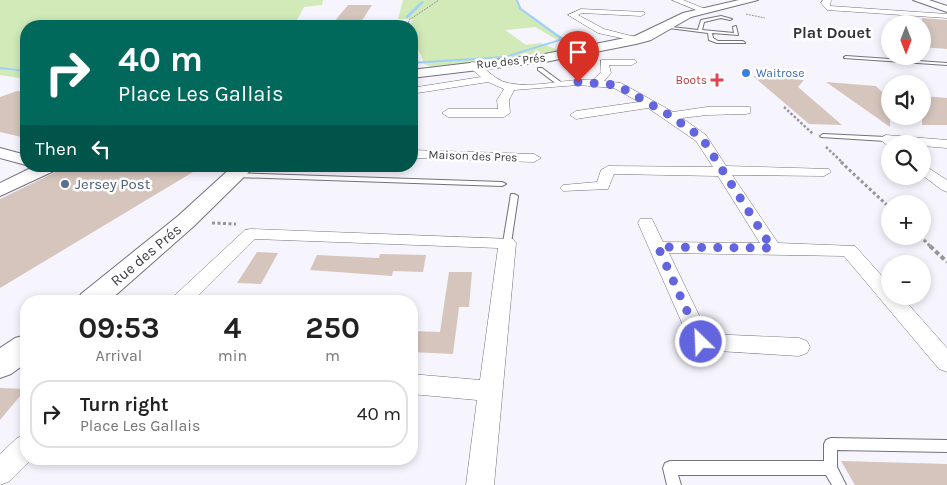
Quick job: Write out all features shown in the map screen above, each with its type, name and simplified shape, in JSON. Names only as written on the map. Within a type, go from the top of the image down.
[{"type":"main road","points":[[918,0],[947,9]]},
{"type":"main road","name":"Rue des Prés","points":[[418,73],[472,65],[545,58],[639,39],[679,18],[743,1]]},
{"type":"main road","name":"Rue des Prés","points":[[97,295],[186,221],[238,172]]},
{"type":"main road","points":[[0,365],[20,351]]},
{"type":"street","points":[[676,0],[704,10]]},
{"type":"street","points":[[827,0],[825,4],[827,8],[947,16]]},
{"type":"street","points":[[871,3],[901,14]]},
{"type":"street","points":[[639,39],[601,31],[572,15],[582,11],[641,14]]},
{"type":"street","points":[[598,82],[606,73],[604,62],[632,62]]},
{"type":"street","points":[[472,65],[489,79],[510,87],[598,82],[617,85],[671,116],[702,138],[772,248]]},
{"type":"street","points":[[418,90],[489,79]]},
{"type":"street","points":[[448,113],[504,113],[503,100],[510,87]]},
{"type":"street","points":[[576,115],[650,104]]},
{"type":"street","points":[[671,116],[707,111],[746,110]]},
{"type":"street","points":[[931,143],[947,144]]},
{"type":"street","points":[[0,153],[20,158]]},
{"type":"street","name":"Maison des Pres","points":[[418,154],[534,158]]},
{"type":"street","points":[[568,188],[604,186],[608,170],[824,172]]},
{"type":"street","points":[[0,190],[38,172]]},
{"type":"street","points":[[931,175],[947,187]]},
{"type":"street","points":[[646,223],[701,342],[800,347]]},
{"type":"street","points":[[187,295],[251,234],[507,243],[480,485]]},
{"type":"street","points":[[658,247],[849,250],[947,362]]},
{"type":"street","points":[[418,385],[491,391]]},
{"type":"street","points":[[0,472],[20,453]]},
{"type":"lane","points":[[700,31],[702,21],[721,17],[730,19]]},
{"type":"lane","points":[[663,27],[736,34],[735,27]]},
{"type":"lane","points":[[710,32],[711,38],[717,42],[743,42]]},
{"type":"lane","points":[[846,57],[947,64]]},
{"type":"lane","points":[[540,69],[560,84]]},
{"type":"lane","points":[[823,136],[881,140]]},
{"type":"lane","points":[[277,172],[502,184]]},
{"type":"lane","points":[[507,243],[514,196]]},
{"type":"lane","points":[[839,485],[830,468],[831,444],[947,446]]},
{"type":"lane","points":[[674,485],[670,468],[830,468]]},
{"type":"path","points":[[410,20],[439,0]]},
{"type":"path","points":[[784,107],[881,199]]},
{"type":"path","points":[[186,221],[236,224],[251,234]]},
{"type":"path","points":[[929,245],[947,262]]},
{"type":"green space","points":[[0,0],[323,0],[322,5],[304,7],[297,20],[20,20],[20,78],[0,75]]},
{"type":"green space","points":[[403,0],[518,0],[522,9],[563,39],[570,41],[561,42],[535,27],[505,30],[526,45],[541,43],[562,52],[432,67],[424,64],[418,50],[418,20],[398,19]]},
{"type":"building","points":[[348,5],[372,5],[362,20],[336,20]]},
{"type":"building","points":[[931,19],[947,20],[947,49],[931,48]]},
{"type":"building","points":[[753,76],[804,80],[798,87],[842,125],[809,124]]},
{"type":"building","points":[[826,82],[876,86],[881,91],[881,121]]},
{"type":"building","points":[[20,91],[20,137],[0,132],[0,97]]},
{"type":"building","points":[[931,97],[947,98],[947,125],[931,125]]},
{"type":"building","name":"Jersey Post","points":[[56,172],[193,172],[0,288],[0,199]]},
{"type":"building","points":[[257,252],[278,253],[261,284],[237,283]]},
{"type":"building","points":[[380,254],[426,255],[423,272],[393,271],[392,276],[310,270],[317,255],[379,258]]},
{"type":"building","points":[[449,272],[472,272],[469,307],[459,307],[453,354],[418,352],[418,331],[440,332]]},
{"type":"building","points":[[0,388],[20,389],[20,396],[0,420]]},
{"type":"building","points":[[841,461],[947,464],[947,485],[855,485]]},
{"type":"waterway","points":[[418,63],[505,57],[562,39],[520,8],[517,0]]},
{"type":"waterway","points":[[407,17],[423,2]]},
{"type":"waterway","points":[[0,68],[20,70]]},
{"type":"place","name":"Waitrose","points":[[746,73]]},
{"type":"place","name":"Boots","points":[[717,80]]},
{"type":"place","name":"Jersey Post","points":[[65,184]]},
{"type":"district","name":"Plat Douet","points":[[832,32]]},
{"type":"route","points":[[578,82],[598,82],[617,85],[671,116],[702,138],[772,248],[658,247],[701,342]]}]
